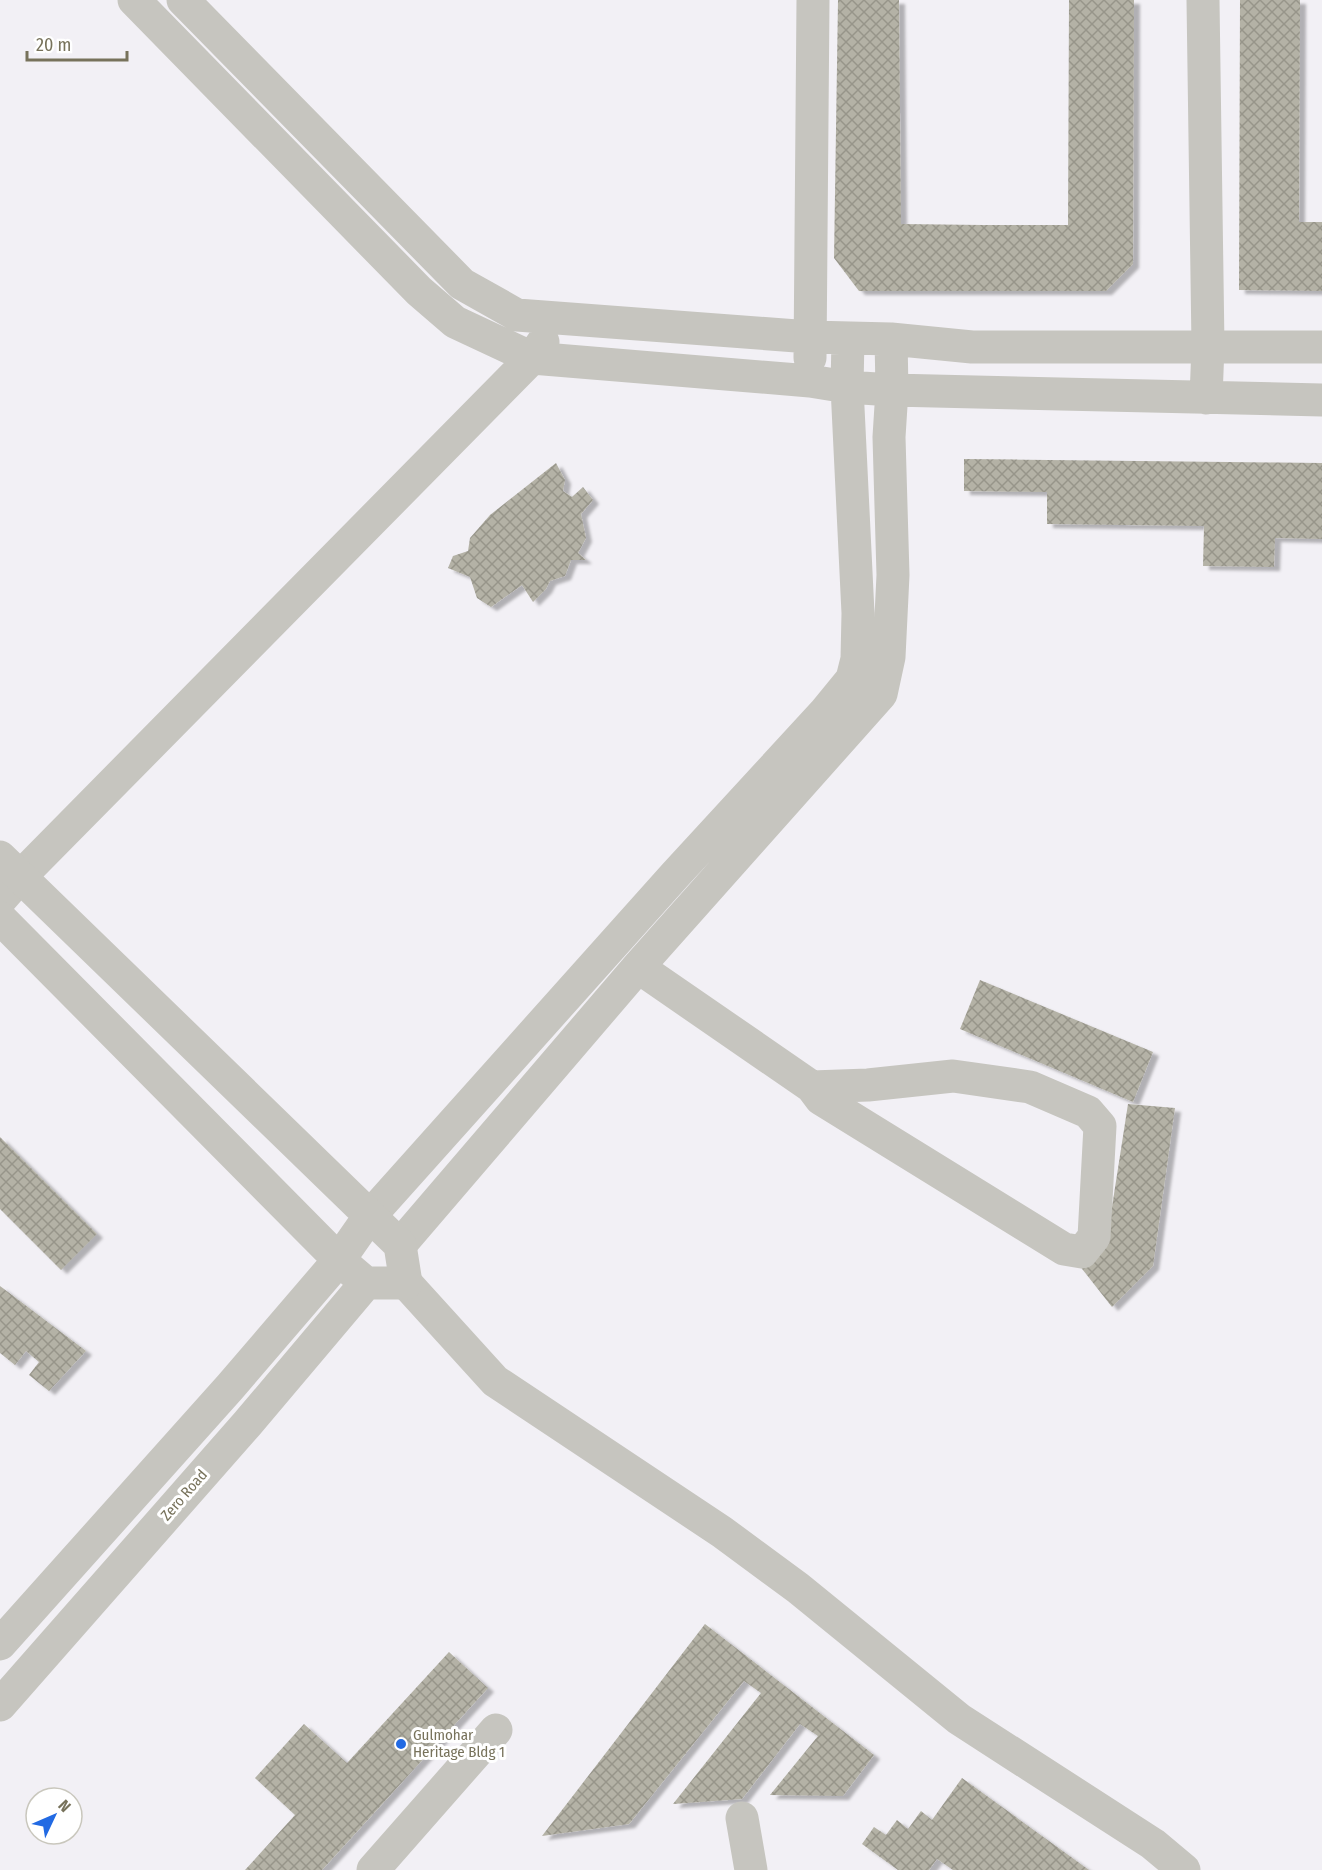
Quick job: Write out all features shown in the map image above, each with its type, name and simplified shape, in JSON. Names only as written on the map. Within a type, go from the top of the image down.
[{"type":"street","points":[[134,0],[419,291],[455,321],[532,358],[892,390],[1322,400]]},
{"type":"street","points":[[183,0],[462,284],[517,315],[810,337],[891,339],[972,346],[1322,347]]},
{"type":"street","points":[[810,381],[813,0]]},
{"type":"street","points":[[1203,0],[1208,346],[1206,398]]},
{"type":"street","points":[[559,318],[532,358],[7,878],[400,1245],[406,1283],[495,1381],[722,1533],[798,1588],[959,1719],[1153,1845],[1184,1870]]},
{"type":"street","points":[[0,1644],[219,1399],[339,1260],[369,1217],[667,884],[825,712],[852,679],[857,659],[858,613],[847,387],[848,338]]},
{"type":"street","points":[[400,1245],[638,966],[880,693],[889,657],[893,575],[889,437],[892,390],[891,339]]},
{"type":"street","points":[[0,918],[339,1260],[366,1283],[406,1283]]},
{"type":"street","points":[[638,966],[812,1087],[820,1099],[1064,1249],[1082,1251],[1094,1237],[1100,1126],[1088,1112],[1030,1087],[953,1076],[868,1085],[812,1087]]},
{"type":"street","name":"Zero Road","points":[[0,1705],[247,1424],[366,1283]]},
{"type":"street","points":[[219,1399],[247,1424]]},
{"type":"street","points":[[374,1870],[496,1730]]},
{"type":"street","points":[[742,1818],[751,1870]]},
{"type":"building","points":[[838,0],[899,0],[901,224],[1068,225],[1069,0],[1134,0],[1133,264],[1106,291],[859,291],[834,258]]},
{"type":"building","points":[[1240,0],[1300,0],[1299,222],[1322,222],[1322,291],[1239,290]]},
{"type":"building","points":[[964,459],[1322,463],[1322,539],[1275,538],[1274,567],[1203,566],[1204,526],[1047,524],[1047,492],[964,491]]},
{"type":"building","points":[[556,463],[565,480],[563,491],[572,497],[583,487],[593,500],[581,514],[586,538],[578,553],[586,560],[571,560],[565,576],[550,581],[546,589],[533,602],[522,585],[491,607],[477,598],[470,577],[448,568],[453,556],[468,551],[470,538],[490,515]]},
{"type":"building","points":[[980,980],[1153,1052],[1133,1102],[960,1029]]},
{"type":"building","points":[[1128,1104],[1175,1108],[1153,1266],[1112,1307],[1079,1265],[1107,1239]]},
{"type":"building","points":[[0,1137],[97,1234],[61,1270],[0,1209]]},
{"type":"building","points":[[0,1286],[86,1351],[49,1391],[29,1375],[39,1362],[26,1351],[15,1365],[0,1353]]},
{"type":"building","points":[[705,1624],[874,1755],[843,1796],[770,1795],[818,1736],[800,1724],[742,1799],[673,1804],[761,1693],[744,1681],[629,1824],[542,1836]]},
{"type":"building","name":"Gulmohar Heritage Bldg 1","points":[[449,1652],[488,1688],[322,1870],[245,1870],[295,1815],[255,1778],[304,1724],[347,1763]]},
{"type":"building","points":[[962,1778],[1089,1870],[953,1870],[937,1859],[929,1870],[898,1870],[862,1844],[874,1827],[886,1835],[897,1820],[908,1829],[921,1811],[932,1820]]},
{"type":"place","name":"Gulmohar Heritage Bldg 1","points":[[401,1744]]}]
